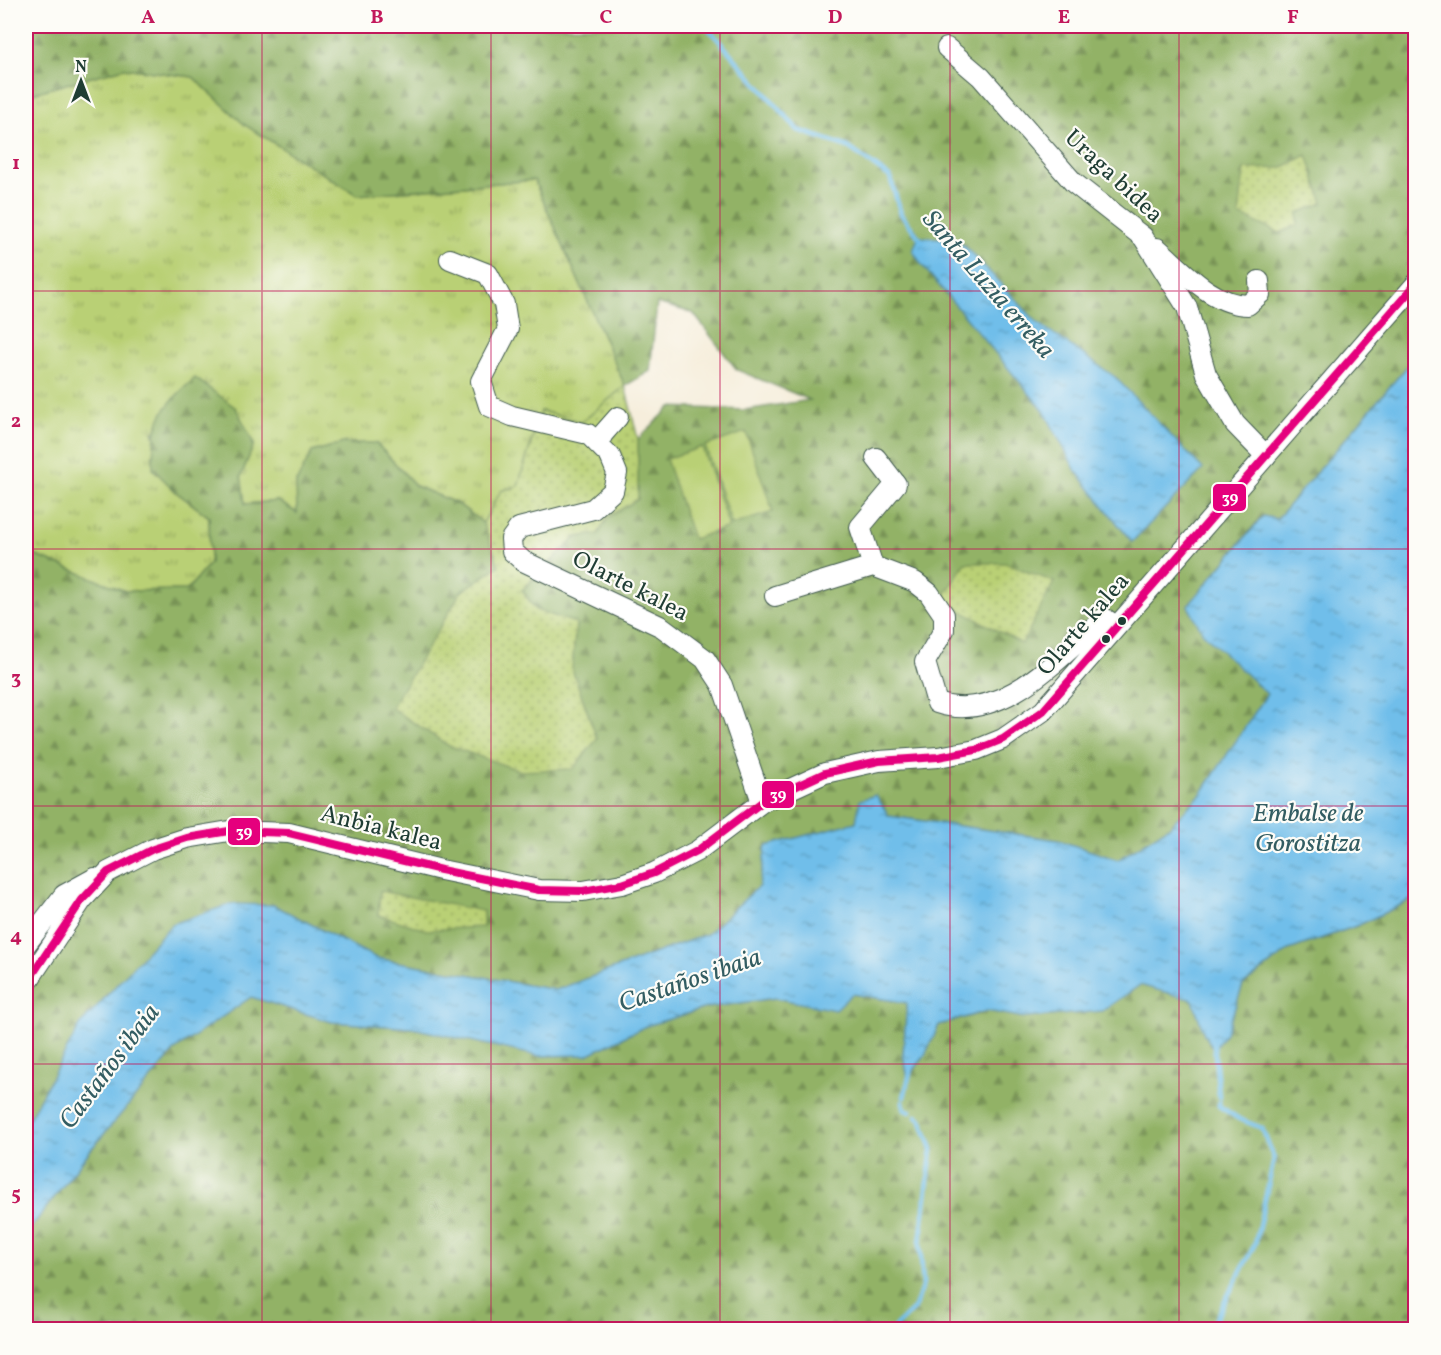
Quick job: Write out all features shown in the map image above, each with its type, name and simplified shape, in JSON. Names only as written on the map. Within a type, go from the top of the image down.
[{"type":"street","name":"Uraga bidea","points":[[947,48],[981,77],[1074,183],[1143,237],[1187,307],[1206,374],[1235,424],[1266,456]]},
{"type":"street","points":[[1143,237],[1201,286],[1223,299],[1248,305],[1260,294],[1259,281]]},
{"type":"street","name":"Olarte kalea","points":[[450,259],[488,274],[504,304],[508,329],[481,381],[489,406],[512,416],[588,434],[610,456],[617,473],[613,491],[592,509],[519,528],[511,539],[512,551],[523,561],[662,627],[705,659],[722,685],[762,802],[793,786],[842,768],[879,761],[958,754],[976,750],[1003,739],[1043,711],[1416,284]]},
{"type":"street","points":[[598,444],[603,434],[618,417]]},
{"type":"street","points":[[873,566],[860,527],[896,484],[876,458]]},
{"type":"street","points":[[775,596],[873,566],[915,582],[929,594],[944,615],[944,630],[925,662],[937,703],[948,707],[990,702],[1012,693],[1031,682],[1104,618],[1116,626]]},
{"type":"street","name":"Anbia kalea","points":[[26,984],[82,900],[108,873],[153,849],[188,838],[248,830],[311,837],[441,870],[539,890],[583,891],[622,884],[654,873],[697,851],[762,802]]},
{"type":"street","points":[[26,944],[64,895],[86,881],[108,873]]},
{"type":"green space","points":[[26,26],[1415,26],[1415,357],[1277,519],[1262,516],[1188,606],[1204,633],[1268,694],[1201,794],[1169,827],[1118,860],[1058,840],[889,816],[876,795],[856,822],[766,846],[760,886],[707,934],[556,990],[376,958],[274,905],[81,1024],[26,1124],[26,557],[32,554],[125,591],[187,590],[210,563],[209,517],[176,492],[153,469],[154,439],[160,418],[183,389],[195,378],[236,408],[254,444],[241,476],[245,504],[278,501],[297,513],[296,483],[312,452],[343,443],[376,443],[416,486],[458,504],[483,523],[499,566],[460,592],[597,739],[572,669],[576,623],[536,610],[522,590],[576,537],[598,534],[608,517],[638,499],[638,439],[671,407],[745,410],[810,400],[737,370],[693,313],[657,303],[650,371],[625,386],[534,180],[357,195],[245,125],[193,77],[124,68],[26,95]]},
{"type":"green space","points":[[124,68],[193,77],[245,125],[357,195],[534,180],[625,386],[582,422],[541,411],[518,486],[501,491],[483,523],[458,504],[416,486],[376,443],[297,513],[278,501],[245,504],[241,476],[254,444],[153,432],[176,492],[209,517],[210,563],[187,590],[125,591],[32,554],[26,557],[26,95]]},
{"type":"green space","points":[[1307,155],[1323,203],[1298,213],[1298,225],[1280,233],[1239,215],[1244,169],[1281,168]]},
{"type":"green space","points":[[625,386],[638,439],[638,499],[608,517],[598,534],[576,537],[522,590],[536,610],[576,623],[572,669],[597,739],[573,769],[521,771],[449,746],[391,708],[461,592],[499,566],[483,523],[501,491],[518,486],[541,411],[582,422]]},
{"type":"green space","points":[[746,432],[773,512],[732,525],[705,446]]},
{"type":"green space","points":[[702,447],[729,527],[693,539],[666,459]]},
{"type":"green space","points":[[965,563],[1005,563],[1054,582],[1022,644],[954,607],[944,596]]},
{"type":"green space","points":[[380,891],[483,911],[483,927],[427,930],[378,915]]},
{"type":"green space","points":[[1415,898],[1415,1329],[26,1329],[26,1234],[92,1148],[176,1049],[251,997],[332,1022],[413,1028],[539,1056],[587,1055],[646,1026],[706,1008],[775,998],[835,1009],[851,994],[908,1003],[903,1054],[908,1078],[924,1057],[939,1025],[987,1011],[1026,1018],[1102,1011],[1140,985],[1193,999],[1204,1034],[1214,1049],[1226,1033],[1243,985],[1289,950],[1359,925]]},
{"type":"water","points":[[918,237],[939,238],[964,245],[1037,322],[1115,377],[1203,469],[1132,542],[1076,471],[1044,411],[921,264],[913,251]]},
{"type":"water","name":"Embalse de Gorostitza","points":[[1415,357],[1415,898],[1359,925],[1289,950],[1243,985],[1226,1033],[1214,1049],[1204,1034],[1193,1000],[1140,985],[1102,1011],[1026,1018],[987,1011],[939,1025],[924,1057],[908,1078],[903,1054],[907,1003],[852,994],[835,1010],[775,998],[706,1008],[646,1026],[587,1055],[538,1056],[413,1028],[332,1022],[251,997],[176,1049],[92,1148],[26,1234],[26,1124],[81,1024],[172,924],[231,904],[274,905],[376,958],[556,990],[707,934],[759,886],[766,846],[856,822],[860,800],[876,795],[889,816],[1058,840],[1118,860],[1169,827],[1201,794],[1267,694],[1203,633],[1188,606],[1263,516],[1277,519]]},
{"type":"waterway","name":"Santa Luzia erreka","points":[[706,26],[798,130],[848,147],[890,177],[901,214],[921,240]]},
{"type":"waterway","points":[[1214,1045],[1219,1097]]},
{"type":"waterway","points":[[904,1097],[910,1073]]},
{"type":"waterway","points":[[903,1102],[905,1110],[910,1112]]},
{"type":"waterway","points":[[1210,1330],[1255,1244],[1274,1159],[1262,1128],[1239,1119],[1219,1106],[1219,1102]]},
{"type":"waterway","points":[[892,1330],[915,1308],[923,1284],[920,1243],[932,1149],[921,1119],[916,1116]]},
{"type":"transit line","name":"39","points":[[26,984],[82,900],[108,872],[153,849],[187,838],[229,831],[289,833],[441,870],[539,890],[583,891],[622,884],[654,873],[697,851],[762,802],[825,773],[879,761],[938,757],[976,750],[1003,739],[1043,711],[1416,284]]},
{"type":"water label","name":"Castaños ibaia","points":[[690,981]]},
{"type":"water label","name":"Castaños ibaia","points":[[110,1067]]}]
